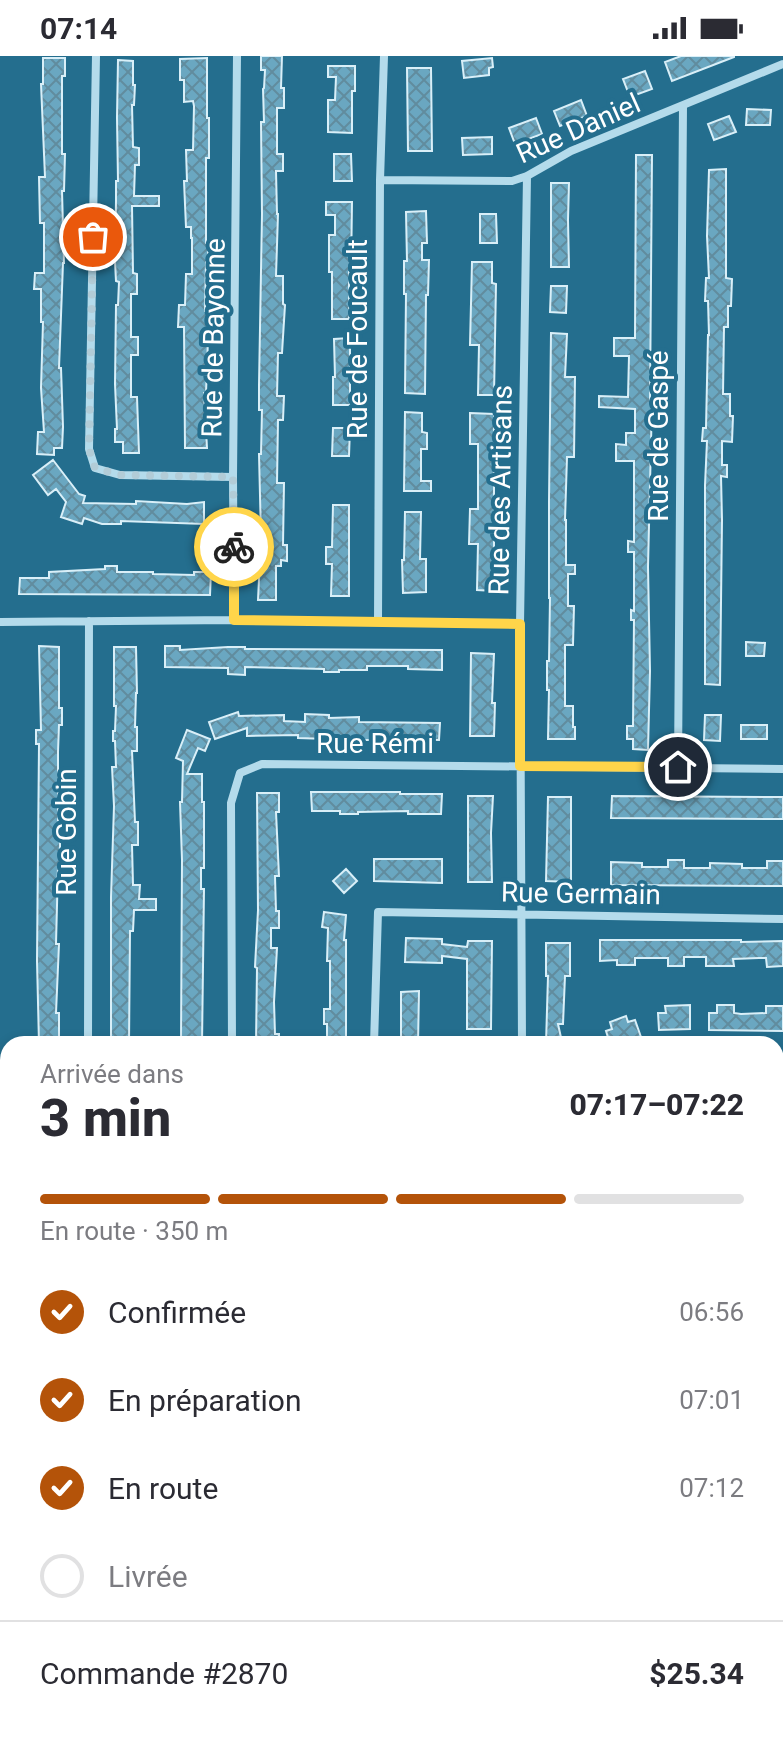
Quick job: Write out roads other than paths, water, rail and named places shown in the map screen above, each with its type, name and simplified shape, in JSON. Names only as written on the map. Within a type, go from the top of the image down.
[{"type":"street","points":[[96,56],[89,449],[95,468],[120,475],[233,477]]},
{"type":"street","name":"Rue de Bayonne","points":[[234,620],[237,56]]},
{"type":"street","name":"Rue de Foucault","points":[[378,622],[380,180],[384,56]]},
{"type":"street","name":"Rue Daniel","points":[[380,180],[512,181],[571,151],[783,64]]},
{"type":"street","name":"Rue de Gaspé","points":[[678,767],[683,106]]},
{"type":"street","name":"Rue des Artisans","points":[[522,1036],[520,624],[527,176]]},
{"type":"street","points":[[0,622],[234,620],[520,624]]},
{"type":"street","name":"Rue Gobin","points":[[88,1036],[89,621]]},
{"type":"street","name":"Rue Rémi","points":[[232,1036],[231,803],[240,773],[262,764],[783,769]]},
{"type":"street","name":"Rue Germain","points":[[374,1036],[378,912],[783,919]]}]
